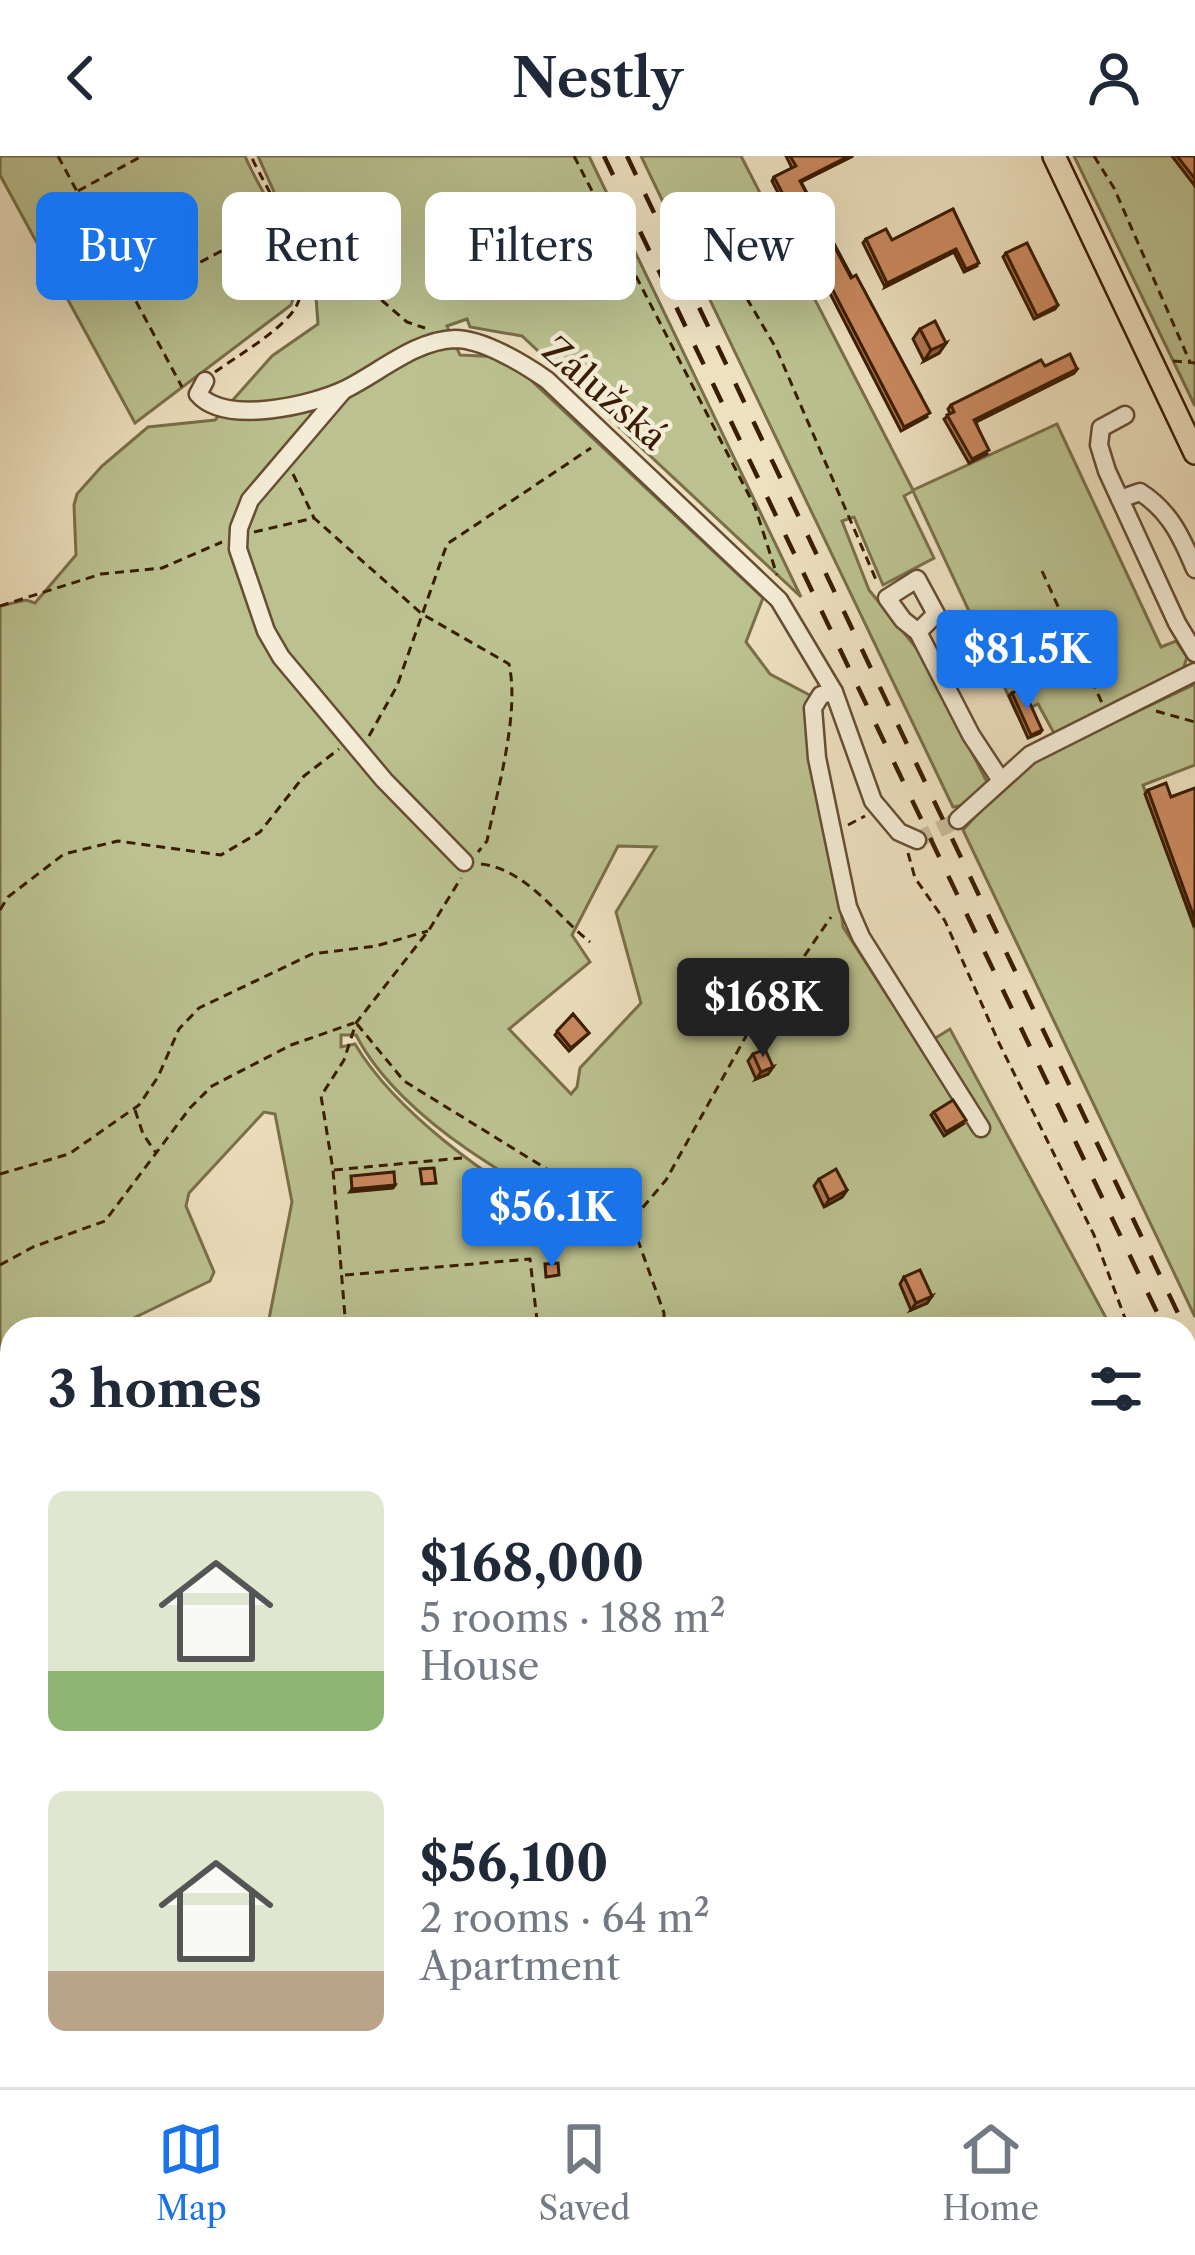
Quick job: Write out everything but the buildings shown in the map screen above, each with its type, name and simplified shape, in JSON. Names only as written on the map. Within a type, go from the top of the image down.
[{"type":"main road","points":[[1054,156],[1195,453]]},
{"type":"street","points":[[205,381],[198,394],[210,405],[234,411],[270,410],[342,391],[424,346],[458,339]]},
{"type":"street","name":"Zálužská","points":[[458,339],[518,359],[547,380],[779,600],[834,692],[882,815],[912,839]]},
{"type":"street","points":[[342,391],[250,500],[238,549],[266,631],[281,657],[355,746],[467,863]]},
{"type":"street","points":[[1125,415],[1101,428],[1099,445],[1120,499],[1186,621],[1195,653]]},
{"type":"street","points":[[1120,499],[1140,492],[1169,515],[1195,569]]},
{"type":"street","points":[[918,632],[936,614],[917,579],[887,598],[918,632],[971,735],[1000,779]]},
{"type":"street","points":[[958,820],[1030,755],[1195,672]]},
{"type":"street","points":[[834,692],[821,695],[814,708],[817,758],[848,907],[861,937],[982,1128]]},
{"type":"path","points":[[58,156],[76,191],[142,156]]},
{"type":"path","points":[[251,156],[268,192]]},
{"type":"path","points":[[574,156],[754,507],[776,573]]},
{"type":"path","points":[[1094,156],[1114,188],[1190,362]]},
{"type":"path","points":[[134,300],[183,388]]},
{"type":"path","points":[[205,381],[272,331],[298,300]]},
{"type":"path","points":[[381,300],[407,322],[458,339]]},
{"type":"path","points":[[748,300],[776,348],[887,598]]},
{"type":"path","points":[[0,910],[8,897],[64,854],[118,841],[221,855],[260,832],[304,776],[355,746],[397,686],[447,544],[607,437]]},
{"type":"path","points":[[286,460],[314,518],[422,614],[509,664],[512,679],[487,841],[467,863],[430,930],[356,1023],[344,1060],[321,1096],[333,1170],[345,1317]]},
{"type":"path","points":[[0,606],[101,574],[162,568],[238,536],[314,518]]},
{"type":"path","points":[[1042,572],[1108,715]]},
{"type":"path","points":[[1132,702],[1195,722]]},
{"type":"path","points":[[834,824],[864,819],[867,784]]},
{"type":"path","points":[[912,839],[915,878],[945,921],[1094,1235],[1125,1317]]},
{"type":"path","points":[[467,863],[495,866],[520,878],[590,942]]},
{"type":"path","points":[[631,1221],[665,1180],[750,1029],[823,925],[838,909],[848,907]]},
{"type":"path","points":[[0,1174],[69,1154],[134,1109],[158,1077],[179,1029],[199,1008],[312,954],[376,946],[430,930]]},
{"type":"path","points":[[356,1023],[404,1081],[631,1221],[664,1317]]},
{"type":"path","points":[[0,1265],[32,1246],[105,1221],[212,1086],[291,1045],[356,1023]]},
{"type":"path","points":[[134,1109],[142,1134],[156,1153]]},
{"type":"path","points":[[333,1170],[462,1158]]},
{"type":"path","points":[[341,1275],[530,1259],[537,1317]]},
{"type":"green space","points":[[0,156],[245,156],[264,192],[222,192],[222,300],[292,300],[291,305],[135,423],[68,300],[198,300],[198,192],[36,192],[36,241],[0,175]]},
{"type":"green space","points":[[258,156],[589,156],[606,192],[425,192],[425,300],[636,300],[636,254],[801,597],[522,336],[470,327],[467,319],[447,326],[460,355],[504,357],[518,368],[763,598],[746,642],[770,674],[815,698],[843,927],[890,1000],[929,1042],[950,1029],[1106,1317],[269,1317],[292,1202],[275,1114],[264,1112],[189,1193],[186,1206],[214,1272],[210,1281],[136,1317],[0,1317],[0,606],[26,600],[35,603],[76,555],[77,494],[102,466],[148,427],[215,420],[272,356],[318,324],[316,300],[401,300],[401,192],[274,192]],"holes":[[[618,846],[656,847],[616,912],[641,1003],[580,1068],[571,1094],[509,1029],[590,962],[572,935]],[[341,1035],[356,1035],[420,1112],[527,1189],[557,1217],[445,1142],[394,1095],[355,1044],[341,1047]]]},
{"type":"green space","points":[[641,156],[741,156],[760,192],[660,192],[660,196]]},
{"type":"green space","points":[[1074,156],[1172,156],[1195,186],[1195,406]]},
{"type":"green space","points":[[710,300],[815,300],[913,490],[1057,424],[1161,647],[1176,641],[1187,657],[1183,670],[1055,735],[1038,704],[1017,714],[913,491],[904,496],[934,558],[883,585],[854,517],[842,521],[869,590],[922,655],[987,782],[966,805],[953,807]]},
{"type":"green space","points":[[1195,684],[1195,765],[1143,785],[1195,930],[1195,1317],[963,830],[1020,767]]},
{"type":"tunnel","points":[[917,840],[958,820]]},
{"type":"railway","points":[[604,156],[1159,1317]]},
{"type":"railway","points":[[627,156],[1180,1317]]}]
